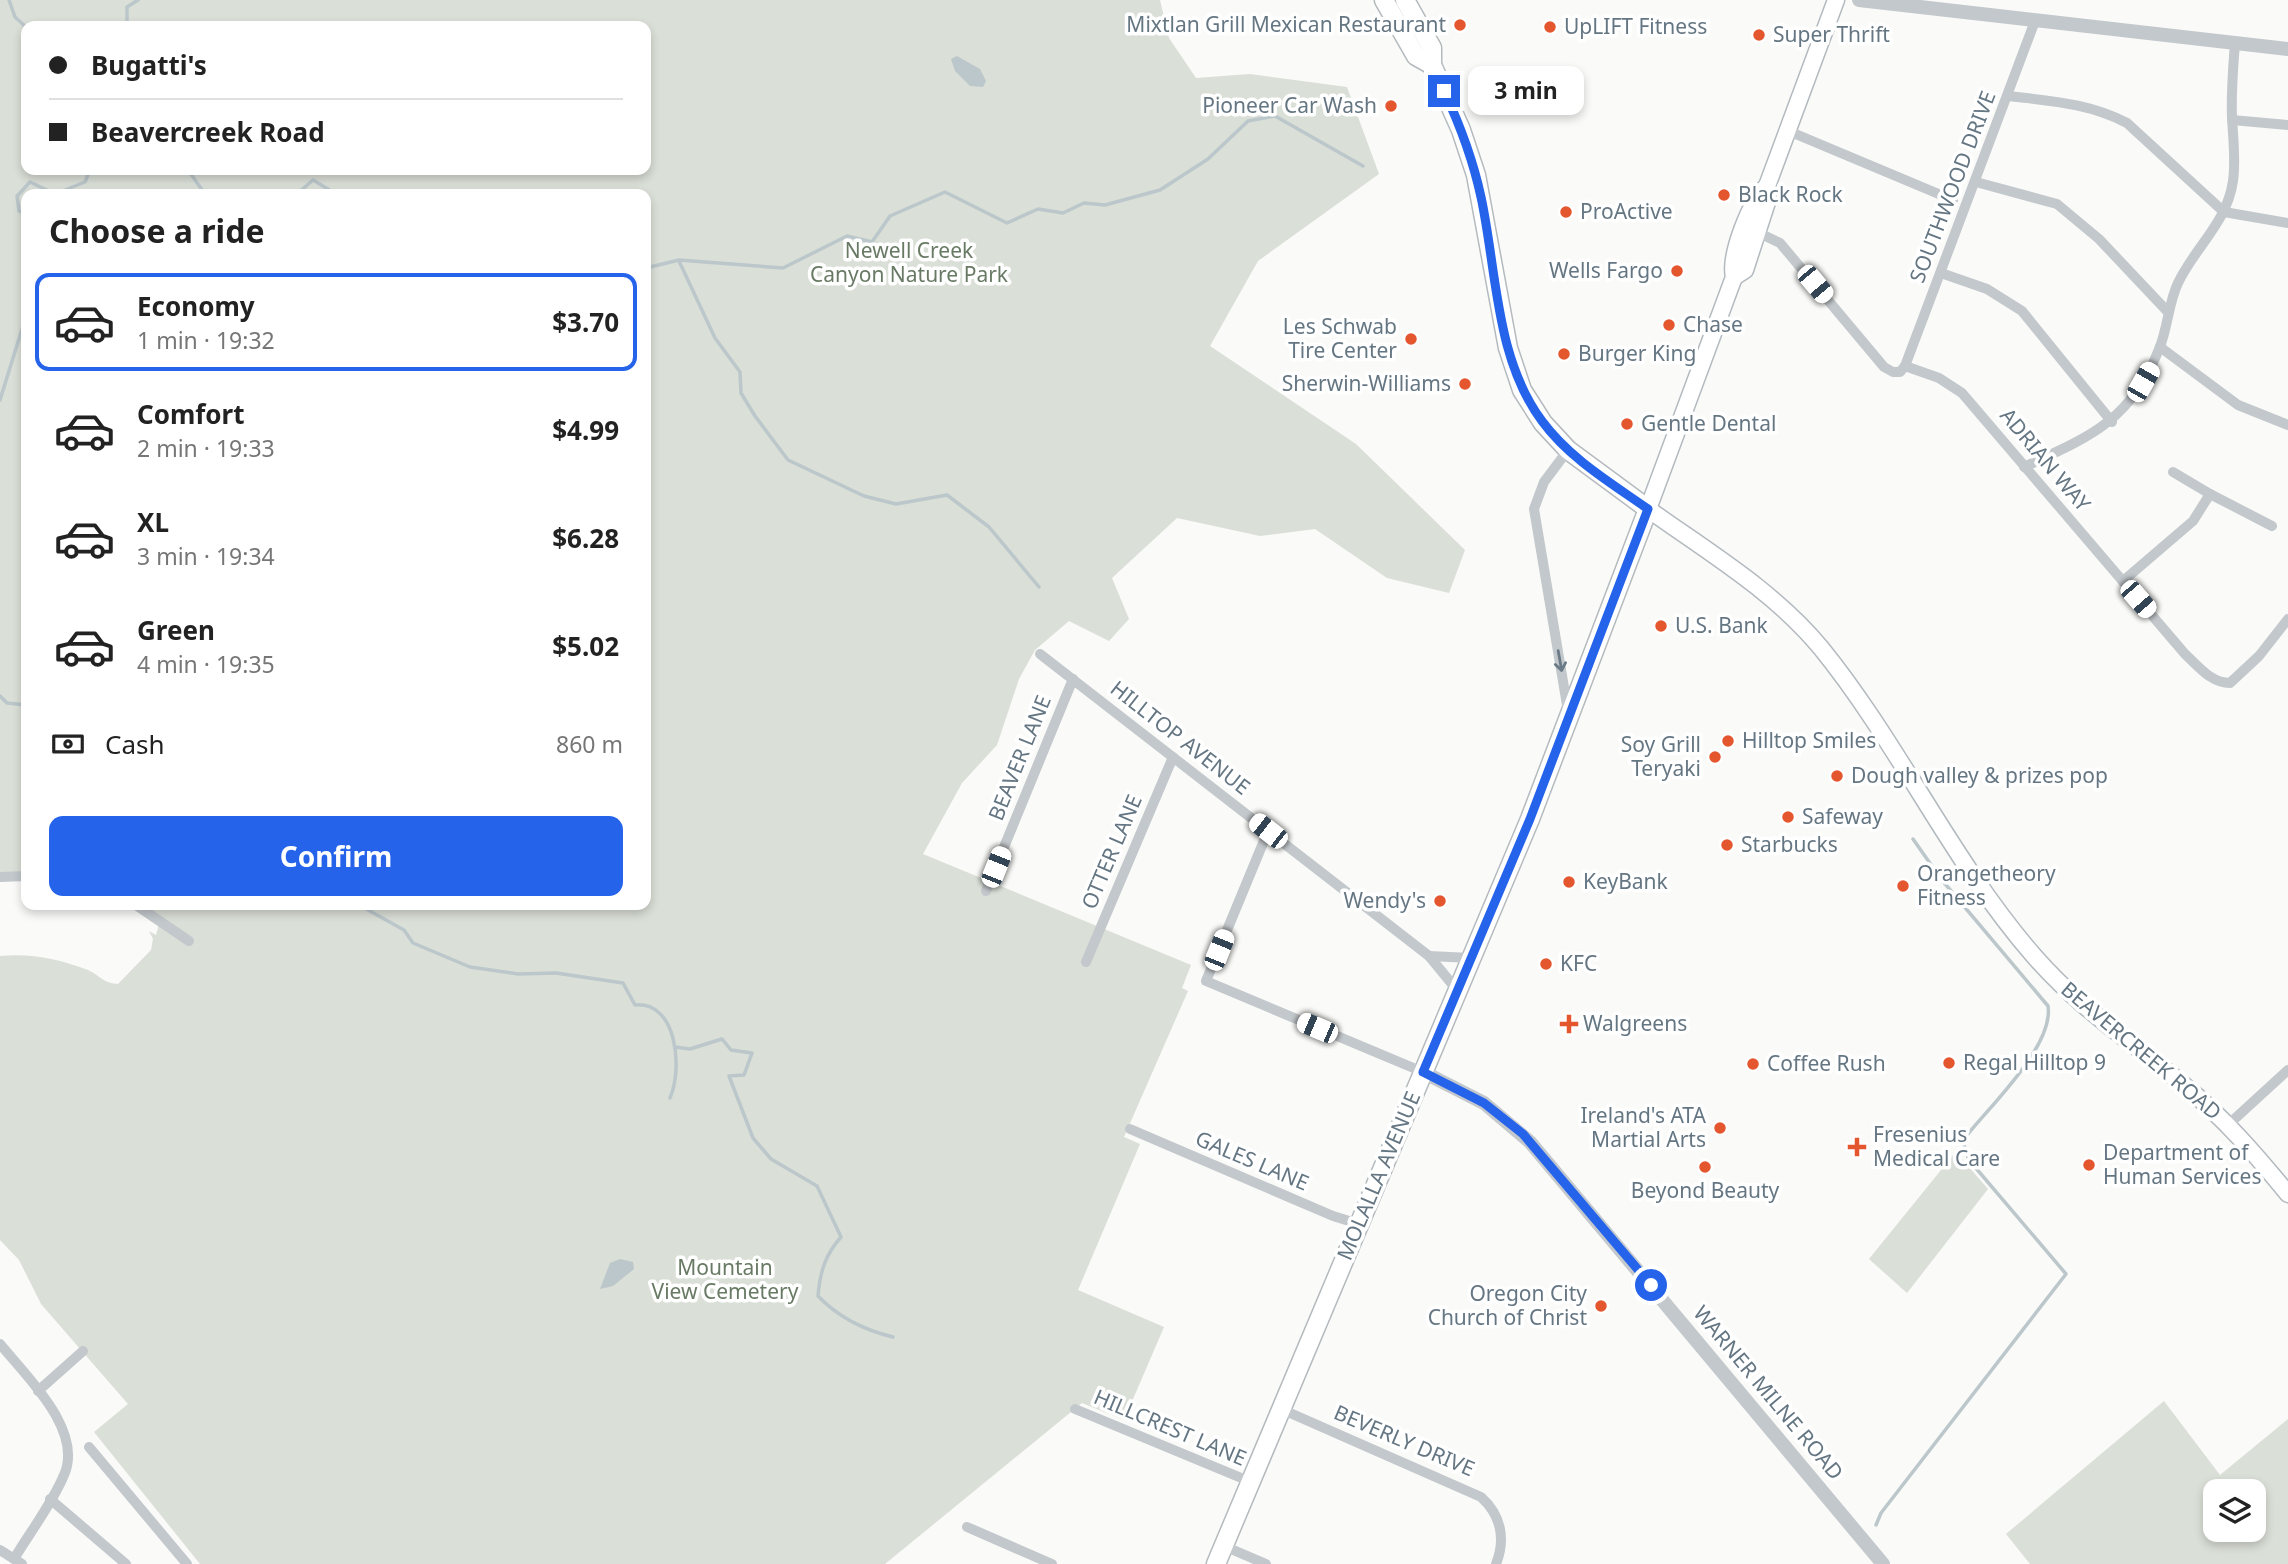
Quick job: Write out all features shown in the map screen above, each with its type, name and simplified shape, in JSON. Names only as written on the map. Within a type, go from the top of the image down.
[{"type":"main road","name":"BEAVERCREEK ROAD","points":[[1384,0],[1416,56],[1432,65]]},
{"type":"main road","name":"BEAVERCREEK ROAD","points":[[1405,0],[1432,48],[1432,65],[1461,130],[1476,175],[1508,348],[1517,379],[1543,423],[1568,450],[1765,593],[1805,631],[1852,690],[1924,804],[2029,951],[2095,1017],[2163,1067],[2229,1124],[2288,1194]]},
{"type":"main road","name":"MOLALLA AVENUE","points":[[1734,277],[1745,270],[1768,199],[1767,186],[1836,0]]},
{"type":"main road","name":"MOLALLA AVENUE","points":[[1216,1564],[1471,958],[1569,717],[1734,277],[1731,263],[1757,195],[1767,186]]},
{"type":"street","points":[[1859,0],[2288,49]]},
{"type":"street","name":"SOUTHWOOD DRIVE","points":[[1905,366],[2035,21]]},
{"type":"street","points":[[2024,467],[2084,440],[2112,422],[2135,394],[2161,347],[2167,312],[2178,282],[2224,212],[2233,181],[2235,43]]},
{"type":"street","points":[[2008,96],[2094,107],[2127,123],[2224,212],[2288,223]]},
{"type":"street","points":[[2232,120],[2288,125]]},
{"type":"street","points":[[1786,130],[1953,200]]},
{"type":"street","points":[[1976,183],[2057,204],[2099,239],[2167,312]]},
{"type":"street","name":"ADRIAN WAY","points":[[1757,232],[1780,243],[1884,367],[1900,372],[1905,366],[1939,378],[1962,393],[2185,654],[2207,675],[2221,683],[2230,683],[2240,676],[2288,619]]},
{"type":"street","points":[[1941,273],[1987,289],[2022,311],[2112,422]]},
{"type":"street","points":[[2161,347],[2238,405],[2288,425]]},
{"type":"street","points":[[1568,450],[1545,482],[1535,503],[1569,717]]},
{"type":"street","points":[[2173,472],[2272,526]]},
{"type":"street","points":[[2123,581],[2193,521],[2210,494]]},
{"type":"street","name":"HILLTOP AVENUE","points":[[1040,654],[1429,956],[1457,990]]},
{"type":"street","name":"BEAVER LANE","points":[[986,891],[1073,679]]},
{"type":"street","name":"OTTER LANE","points":[[1086,962],[1173,757]]},
{"type":"street","name":"WARNER MILNE ROAD","points":[[1268,831],[1206,981],[1423,1072],[1484,1103],[1530,1142],[1883,1564]]},
{"type":"street","points":[[0,877],[21,876]]},
{"type":"street","points":[[143,910],[189,941]]},
{"type":"street","points":[[1429,956],[1471,958]]},
{"type":"street","points":[[2229,1124],[2288,1070]]},
{"type":"street","name":"GALES LANE","points":[[1130,1129],[1333,1216],[1359,1224]]},
{"type":"street","points":[[0,1345],[57,1418],[67,1441],[69,1455],[65,1474],[18,1561],[0,1550]]},
{"type":"street","points":[[38,1391],[83,1351]]},
{"type":"street","name":"HILLCREST LANE","points":[[1075,1409],[1251,1482]]},
{"type":"street","name":"BEVERLY DRIVE","points":[[1281,1409],[1481,1497],[1500,1523],[1501,1544],[1496,1564]]},
{"type":"street","points":[[89,1447],[187,1564]]},
{"type":"street","points":[[50,1499],[127,1564]]},
{"type":"street","points":[[967,1527],[1052,1564]]},
{"type":"street","points":[[1224,1546],[1266,1564]]},
{"type":"green space","points":[[0,0],[1160,0],[1169,38],[1196,78],[1250,74],[1347,87],[1379,174],[1258,261],[1210,346],[1356,444],[1465,550],[1449,593],[1387,578],[1315,529],[1260,536],[1177,518],[1112,578],[1129,619],[1109,641],[1069,621],[1035,650],[1019,679],[997,745],[962,783],[923,854],[1191,965],[1182,988],[1188,991],[1124,1137],[1140,1144],[1078,1290],[1164,1327],[1124,1420],[1082,1403],[885,1564],[200,1564],[94,1432],[128,1404],[41,1304],[19,1260],[0,1240],[0,956],[23,955],[56,960],[88,970],[106,981],[118,984],[151,950],[153,939],[149,931],[156,935],[159,924],[142,910],[651,910],[651,189],[21,189],[21,880],[0,881]]},
{"type":"green space","points":[[1958,1149],[1961,1158],[1988,1189],[1907,1293],[1869,1259]]},
{"type":"green space","points":[[2164,1401],[2220,1475],[2288,1419],[2288,1564],[2030,1564],[2006,1534]]},
{"type":"shaded area","points":[[957,56],[980,69],[986,81],[983,87],[970,86],[955,71],[951,59]]},
{"type":"shaded area","points":[[620,1259],[633,1262],[634,1269],[613,1286],[600,1289],[610,1263]]},
{"type":"waterway","points":[[9,0],[15,17],[21,22]]},
{"type":"waterway","points":[[127,21],[127,7],[138,0]]},
{"type":"waterway","points":[[651,267],[679,260],[783,268],[847,236],[872,242],[890,216],[945,192],[1007,223],[1038,209],[1063,213],[1084,203],[1105,205],[1160,190],[1208,159],[1248,121],[1275,116],[1363,166]]},
{"type":"waterway","points":[[68,189],[85,182],[88,175]]},
{"type":"waterway","points":[[192,175],[201,189]]},
{"type":"waterway","points":[[303,189],[313,180],[328,189]]},
{"type":"waterway","points":[[24,189],[30,182],[45,189]]},
{"type":"waterway","points":[[21,192],[17,196],[21,212]]},
{"type":"waterway","points":[[679,261],[715,338],[740,372],[741,393],[788,460],[864,496],[896,504],[947,495],[989,527],[1039,587]]},
{"type":"waterway","points":[[0,400],[21,332]]},
{"type":"waterway","points":[[0,696],[7,703],[21,704]]},
{"type":"waterway","points":[[1876,1525],[1881,1513],[2066,1274],[1969,1160],[1964,1145],[1968,1134],[2032,1056],[2047,1021],[2048,1006],[1941,879],[1913,839]]},
{"type":"waterway","points":[[368,910],[404,930],[413,943],[470,967],[518,974],[556,973],[623,983],[635,1005],[649,1007],[660,1014],[668,1025],[676,1054],[674,1085],[670,1098]]},
{"type":"waterway","points":[[675,1047],[690,1049],[722,1039],[731,1050],[752,1053],[744,1075],[729,1076],[753,1138],[771,1159],[817,1186],[841,1237],[824,1264],[818,1296],[834,1311],[852,1322],[893,1337]]},
{"type":"place","name":"Mixtlan Grill Mexican Restaurant","points":[[1460,25]]},
{"type":"place","name":"UpLIFT Fitness","points":[[1550,27]]},
{"type":"place","name":"Super Thrift","points":[[1759,35]]},
{"type":"place","name":"Pioneer Car Wash","points":[[1391,106]]},
{"type":"place","name":"Black Rock","points":[[1724,195]]},
{"type":"place","name":"ProActive","points":[[1566,212]]},
{"type":"place","name":"Wells Fargo","points":[[1677,271]]},
{"type":"place","name":"Chase","points":[[1669,325]]},
{"type":"place","name":"Les Schwab Tire Center","points":[[1411,339]]},
{"type":"place","name":"Burger King","points":[[1564,354]]},
{"type":"place","name":"Sherwin-Williams","points":[[1465,384]]},
{"type":"place","name":"Gentle Dental","points":[[1627,424]]},
{"type":"place","name":"U.S. Bank","points":[[1661,626]]},
{"type":"place","name":"Hilltop Smiles","points":[[1728,741]]},
{"type":"place","name":"Soy Grill Teryaki","points":[[1715,757]]},
{"type":"place","name":"Dough valley & prizes pop","points":[[1837,776]]},
{"type":"place","name":"Safeway","points":[[1788,817]]},
{"type":"place","name":"Starbucks","points":[[1727,845]]},
{"type":"place","name":"KeyBank","points":[[1569,882]]},
{"type":"place","name":"Orangetheory Fitness","points":[[1903,886]]},
{"type":"place","name":"Wendy's","points":[[1440,901]]},
{"type":"place","name":"KFC","points":[[1546,964]]},
{"type":"place","name":"Walgreens","points":[[1569,1024]]},
{"type":"place","name":"Regal Hilltop 9","points":[[1949,1063]]},
{"type":"place","name":"Coffee Rush","points":[[1753,1064]]},
{"type":"place","name":"Ireland's ATA Martial Arts","points":[[1720,1128]]},
{"type":"place","name":"Fresenius Medical Care","points":[[1857,1147]]},
{"type":"place","name":"Department of Human Services","points":[[2089,1165]]},
{"type":"place","name":"Beyond Beauty","points":[[1705,1167]]},
{"type":"place","name":"Oregon City Church of Christ","points":[[1601,1306]]},
{"type":"route","points":[[1444,91],[1476,175],[1508,348],[1522,390],[1543,423],[1568,450],[1648,509],[1530,819],[1423,1072],[1484,1103],[1523,1134],[1651,1285]]},
{"type":"park label","name":"Newell Creek Canyon Nature Park","points":[[909,263]]},
{"type":"park label","name":"Mountain View Cemetery","points":[[725,1280]]}]
